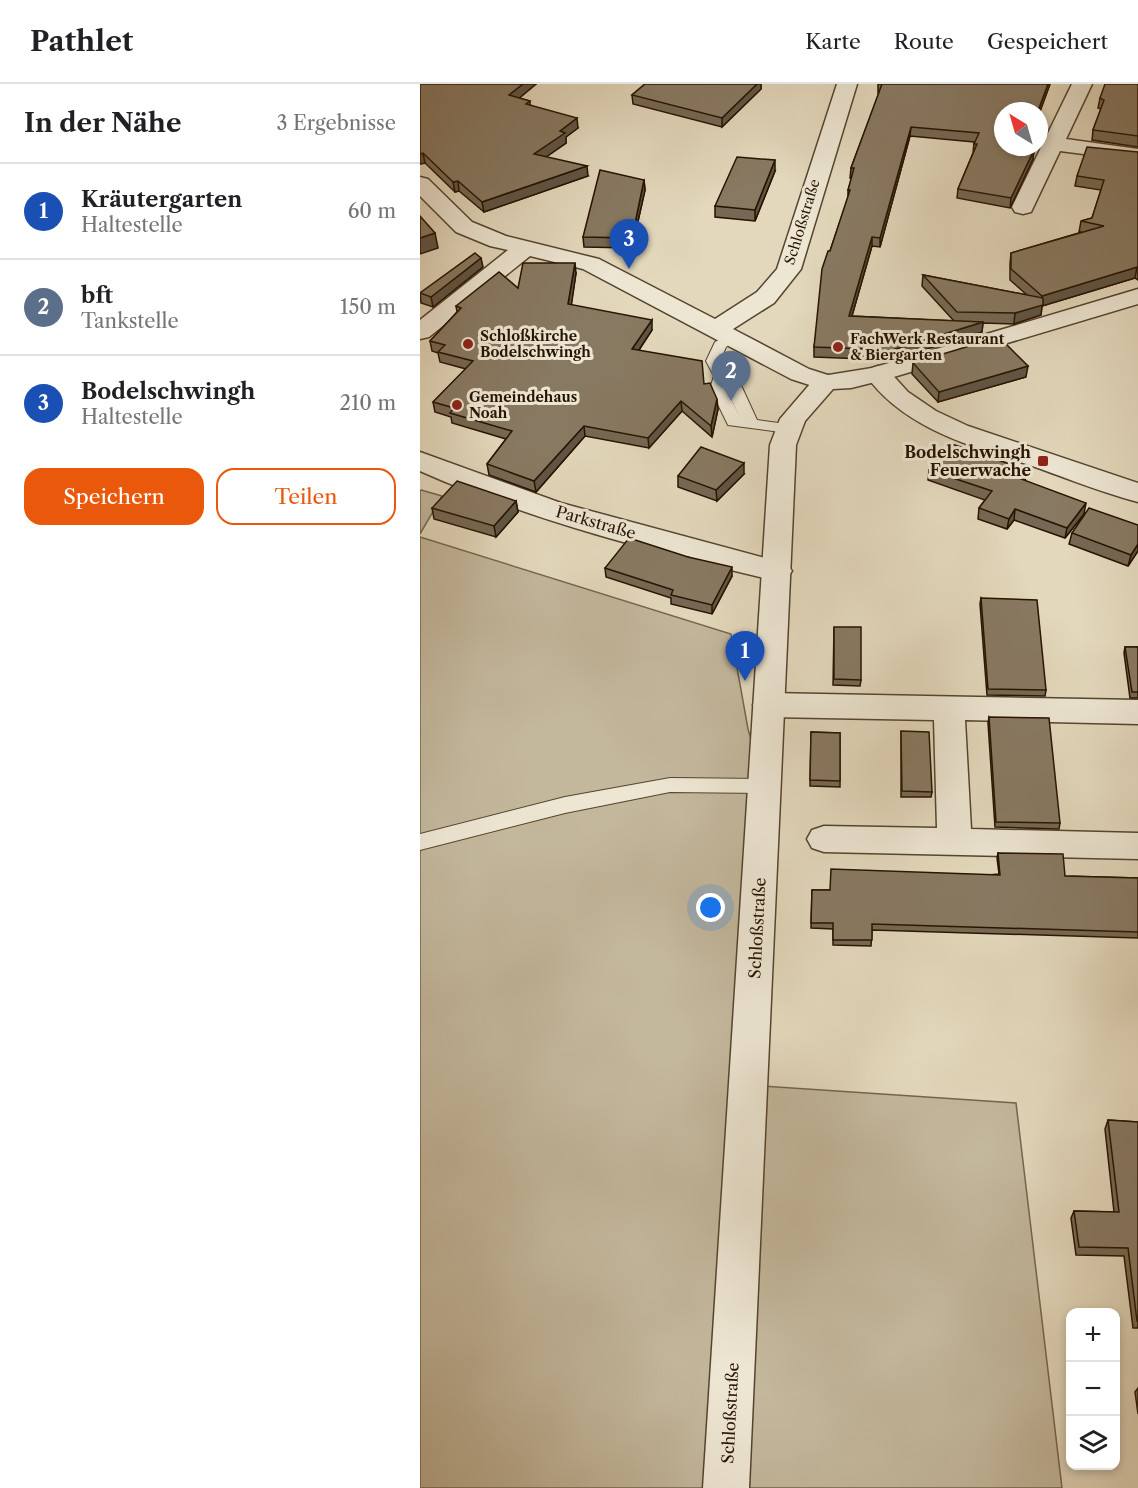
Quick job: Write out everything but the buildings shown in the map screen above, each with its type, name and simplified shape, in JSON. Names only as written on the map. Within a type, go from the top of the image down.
[{"type":"street","name":"Schloßstraße","points":[[723,333],[778,287],[789,269],[847,84]]},
{"type":"street","points":[[1023,207],[1082,84]]},
{"type":"street","points":[[1054,144],[1138,155]]},
{"type":"street","points":[[420,184],[464,227],[498,241],[591,264],[800,374],[825,382],[851,380],[878,374],[1138,296]]},
{"type":"street","points":[[423,323],[526,248]]},
{"type":"street","points":[[878,374],[899,398],[927,417],[959,432],[1138,493]]},
{"type":"street","name":"Schloßstraße","points":[[726,1488],[783,446],[788,428],[825,382]]},
{"type":"street","name":"Parkstraße","points":[[420,461],[452,476],[579,519],[739,563],[777,571]]},
{"type":"street","points":[[769,705],[1138,712]]},
{"type":"street","points":[[949,709],[955,842]]},
{"type":"street","points":[[824,839],[1138,846]]},
{"type":"lane","points":[[723,333],[713,361],[722,376],[718,388],[734,422],[788,428]]},
{"type":"lane","points":[[420,842],[565,805],[670,785],[765,786]]},
{"type":"shaded area","points":[[420,491],[442,496],[420,534]]},
{"type":"shaded area","points":[[420,537],[731,634],[748,729],[765,786],[748,1085],[1016,1103],[1062,1488],[420,1488]]},
{"type":"place","name":"Bodelschwingh","points":[[629,269]]},
{"type":"place","name":"Schloßkirche Bodelschwingh","points":[[468,344]]},
{"type":"place","name":"FachWerk Restaurant & Biergarten","points":[[838,347]]},
{"type":"place","name":"bft","points":[[731,401]]},
{"type":"place","name":"Gemeindehaus Noah","points":[[457,405]]},
{"type":"place","name":"Bodelschwingh Feuerwache","points":[[1043,461]]},
{"type":"place","name":"Kräutergarten","points":[[745,681]]}]
